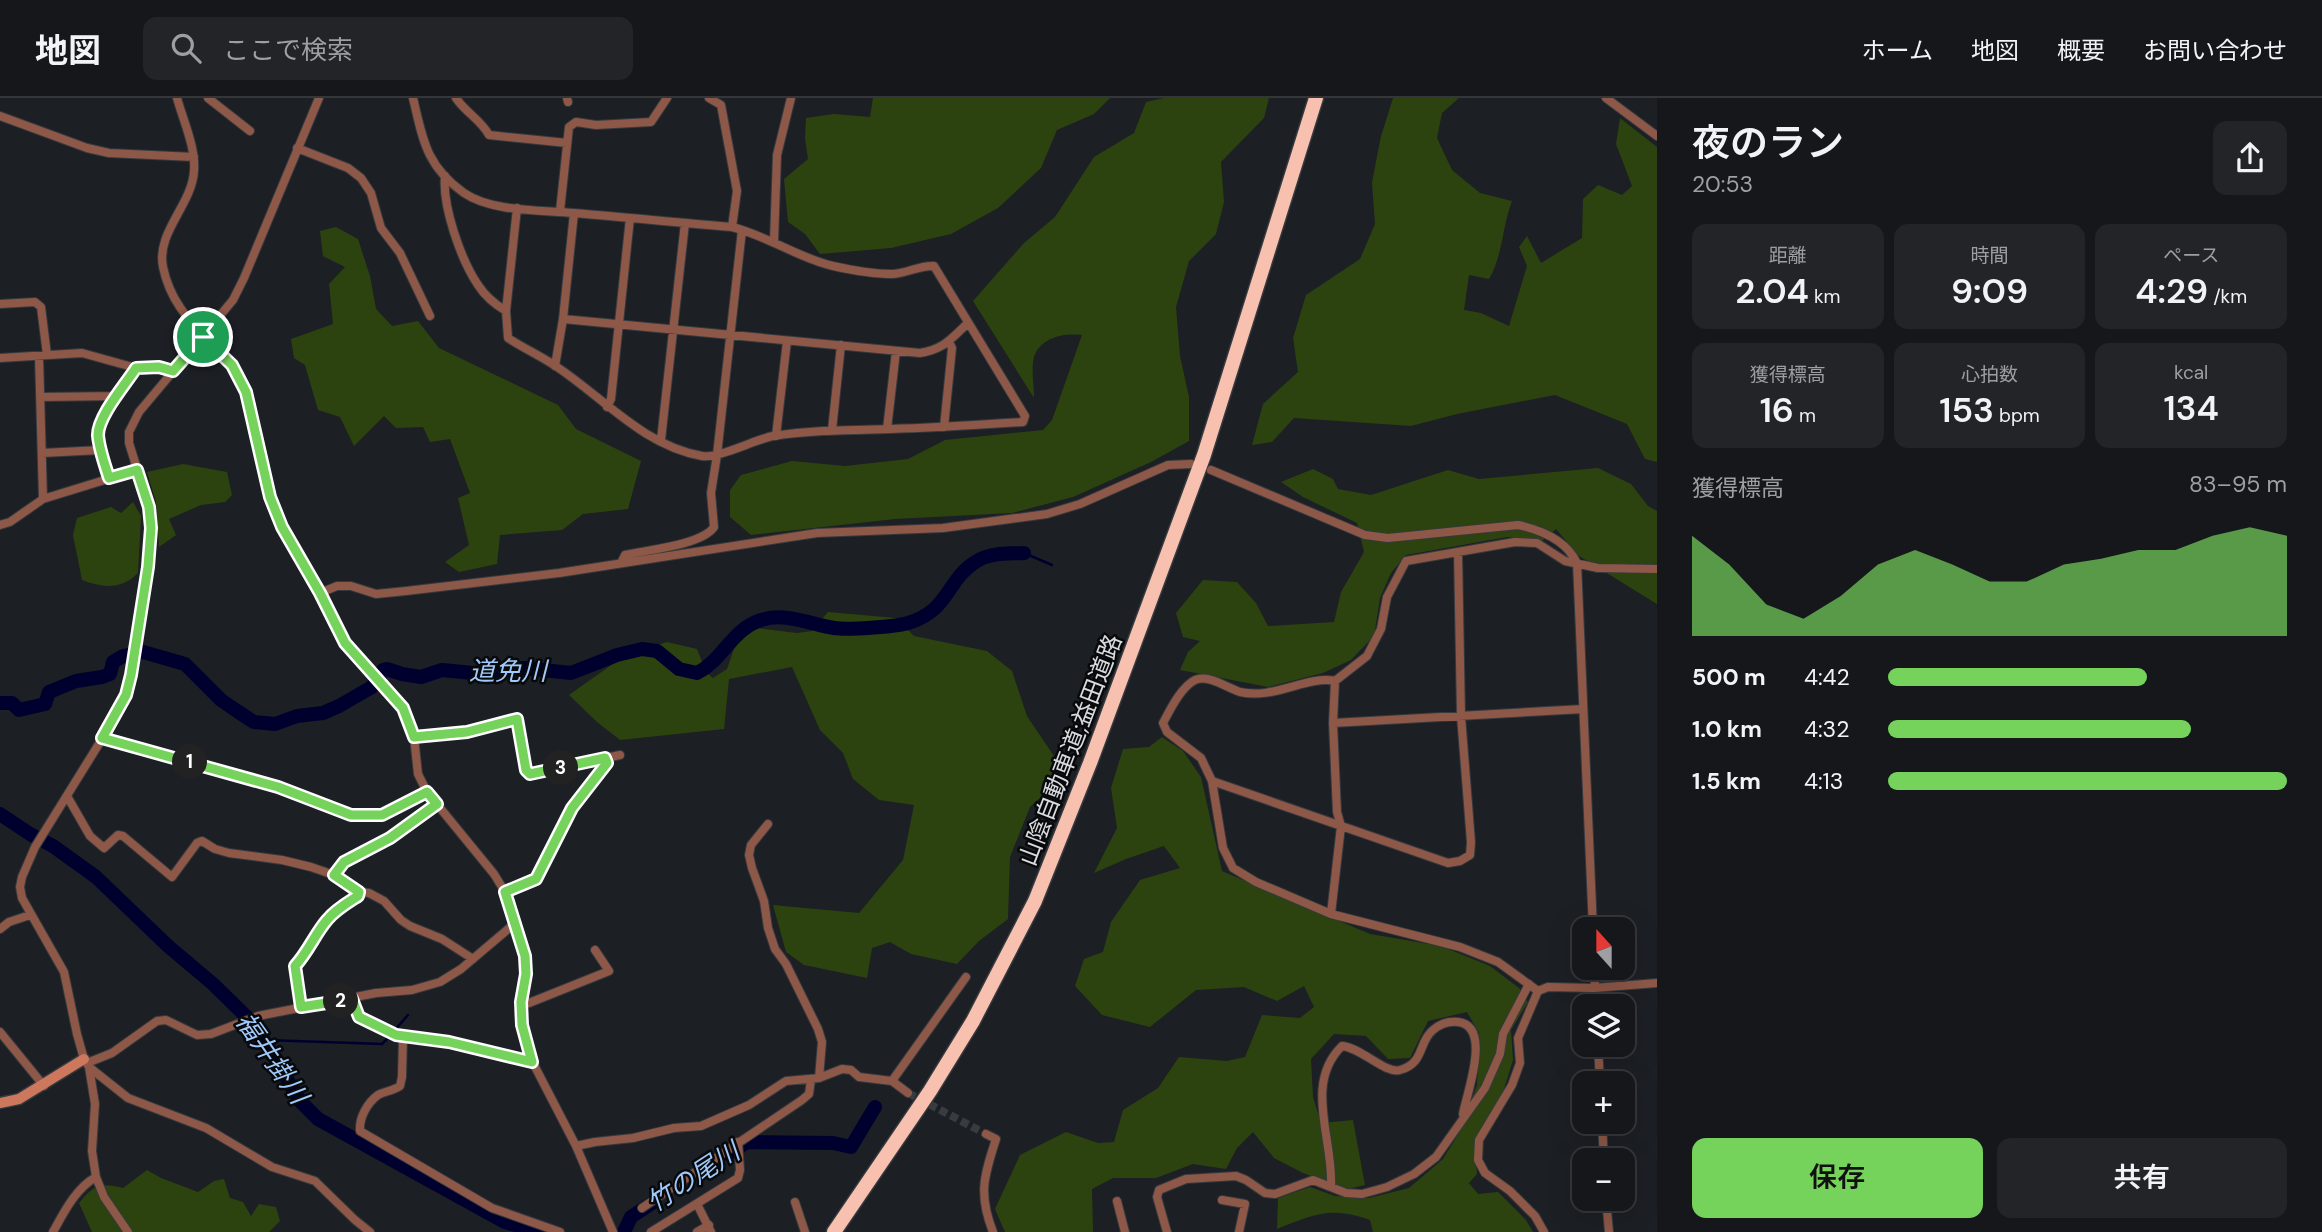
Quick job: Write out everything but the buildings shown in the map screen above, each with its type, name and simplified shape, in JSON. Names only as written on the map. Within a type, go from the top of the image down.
[{"type":"highway","name":"山陰自動車道;益田道路","points":[[834,1232],[872,1180],[966,1033],[1035,901],[1090,763],[1204,455],[1316,98]]},
{"type":"street","points":[[177,98],[194,157],[193,182],[162,250],[163,266],[170,289],[185,317],[232,365],[239,376],[246,392],[275,512],[345,643],[403,708],[414,737],[418,774],[427,792],[494,874],[505,892],[525,956],[522,1025],[532,1062],[576,1146],[613,1232]]},
{"type":"street","points":[[208,98],[250,131]]},
{"type":"street","points":[[128,1232],[104,1197],[96,1177],[92,1151],[95,1104],[64,972],[30,915],[20,887],[35,847],[126,695],[148,567],[151,528],[149,507],[129,443],[129,432],[139,412],[233,300],[319,98]]},
{"type":"street","points":[[413,98],[426,151],[445,176],[481,202],[517,208],[733,227],[757,233],[814,260],[835,266],[894,274],[934,266],[1025,416],[1023,422],[832,430],[755,440],[718,455],[705,457],[689,453],[644,432],[555,366],[508,338],[506,311],[517,208]]},
{"type":"street","points":[[456,98],[465,111],[485,127],[489,135],[567,143]]},
{"type":"street","points":[[560,212],[569,127],[576,122],[596,125],[651,122],[667,98]]},
{"type":"street","points":[[709,98],[721,104],[737,191],[733,227]]},
{"type":"street","points":[[774,242],[777,155],[791,98]]},
{"type":"street","points":[[1606,98],[1657,136]]},
{"type":"street","points":[[0,116],[87,148],[109,153],[194,157]]},
{"type":"street","points":[[297,148],[348,168],[361,178],[372,193],[381,228],[400,253],[430,316]]},
{"type":"street","points":[[445,176],[444,188],[452,224],[466,263],[478,286],[497,306],[506,311]]},
{"type":"street","points":[[555,366],[575,213]]},
{"type":"street","points":[[607,407],[611,399],[629,218]]},
{"type":"street","points":[[661,440],[685,223]]},
{"type":"street","points":[[621,564],[625,555],[709,535],[714,527],[711,493],[718,455],[742,230]]},
{"type":"street","points":[[0,304],[35,302],[41,307],[43,499]]},
{"type":"street","points":[[563,319],[920,353],[936,350],[949,342],[968,323]]},
{"type":"street","points":[[776,436],[786,341]]},
{"type":"street","points":[[944,427],[952,348],[949,342]]},
{"type":"street","points":[[832,430],[841,345]]},
{"type":"street","points":[[887,429],[896,351]]},
{"type":"street","points":[[0,358],[82,353],[136,368],[159,367],[173,371]]},
{"type":"street","points":[[109,478],[101,450],[99,428],[136,368]]},
{"type":"street","points":[[40,397],[118,396]]},
{"type":"street","points":[[42,453],[101,450]]},
{"type":"street","points":[[320,593],[337,586],[351,586],[376,594],[396,592],[621,564],[817,533],[943,527],[1047,514],[1080,504],[1168,465],[1191,464]]},
{"type":"street","points":[[0,523],[10,522],[43,499],[137,470]]},
{"type":"street","points":[[1211,470],[1365,535],[1388,538],[1518,525],[1538,529],[1559,542],[1574,556],[1577,563],[1592,917]]},
{"type":"street","points":[[1331,914],[1341,826],[1337,812],[1333,723],[1335,681],[1367,656],[1381,629],[1387,597],[1406,561],[1515,542],[1536,543],[1565,561],[1598,568],[1657,569]]},
{"type":"street","points":[[1212,781],[1448,863],[1460,861],[1470,855],[1461,716],[1458,552]]},
{"type":"street","points":[[1335,681],[1325,679],[1265,694],[1242,692],[1207,679],[1196,679],[1188,685],[1163,723],[1167,732],[1201,758],[1212,781],[1223,848],[1233,868],[1256,882],[1331,914],[1460,947],[1498,962],[1538,991]]},
{"type":"street","points":[[1333,723],[1583,709]]},
{"type":"street","points":[[414,737],[467,732],[517,719],[526,770],[530,774],[620,755]]},
{"type":"street","points":[[102,738],[278,787],[351,815],[382,815],[427,792]]},
{"type":"street","points":[[505,892],[536,879],[572,808],[607,763],[605,758]]},
{"type":"street","points":[[67,796],[90,836],[104,848],[118,835],[123,836],[172,877],[202,841],[229,853],[311,867],[334,875],[359,892],[369,893],[384,901],[410,926],[442,939],[472,959]]},
{"type":"street","points":[[334,875],[344,862],[390,838],[437,804]]},
{"type":"street","points":[[642,1208],[802,1100],[809,1094],[815,1079],[822,1042],[786,964],[775,949],[768,928],[764,901],[749,855],[751,845],[768,824]]},
{"type":"street","points":[[301,1007],[295,966],[327,920],[358,896],[359,892]]},
{"type":"street","points":[[0,929],[9,922],[30,915]]},
{"type":"street","points":[[0,1103],[19,1100],[87,1063],[112,1053],[157,1021],[166,1020],[197,1035],[211,1034],[258,1016],[376,993],[412,990],[440,982],[514,923]]},
{"type":"street","points":[[521,1002],[529,1003],[609,971],[595,950]]},
{"type":"street","points":[[892,1081],[966,977]]},
{"type":"street","points":[[1594,980],[1595,994]]},
{"type":"street","points":[[1544,1232],[1510,1191],[1485,1173],[1478,1160],[1479,1140],[1512,1085],[1520,1063],[1518,1038],[1521,1026],[1538,991],[1548,987],[1594,988],[1657,983]]},
{"type":"street","points":[[1167,1232],[1157,1197],[1159,1190],[1186,1179],[1236,1176],[1265,1193],[1275,1194],[1313,1180],[1346,1193],[1362,1194],[1387,1187],[1414,1174],[1436,1157],[1485,1088],[1500,1054],[1503,1034],[1529,984]]},
{"type":"street","points":[[352,999],[359,1017],[403,1037],[449,1042],[532,1062]]},
{"type":"street","points":[[1331,1187],[1332,1171],[1321,1094],[1327,1066],[1342,1046],[1362,1051],[1386,1068],[1399,1070],[1414,1063],[1430,1031],[1444,1023],[1461,1022],[1470,1029],[1476,1047],[1472,1085],[1465,1102],[1463,1117]]},
{"type":"street","points":[[0,1032],[44,1086]]},
{"type":"street","points":[[403,1037],[400,1086],[372,1100],[363,1115],[360,1131],[492,1208],[560,1232]]},
{"type":"street","points":[[87,1063],[115,1090],[128,1098],[206,1128],[272,1167],[315,1181],[370,1232]]},
{"type":"street","points":[[576,1146],[633,1138],[674,1128],[701,1126],[749,1105],[786,1082],[815,1079],[842,1069],[851,1070],[859,1077],[892,1081],[908,1093]]},
{"type":"street","points":[[986,1134],[996,1139],[983,1180],[983,1200],[993,1232]]},
{"type":"street","points":[[651,1232],[738,1178],[738,1142]]},
{"type":"street","points":[[53,1232],[72,1201],[87,1182],[96,1177]]},
{"type":"street","points":[[1222,1200],[1245,1204],[1239,1232]]},
{"type":"street","points":[[1117,1201],[1125,1232]]},
{"type":"street","points":[[795,1202],[805,1232]]},
{"type":"street","points":[[697,1204],[710,1228],[697,1232]]},
{"type":"street","points":[[1607,1211],[1609,1232]]},
{"type":"green space","points":[[873,98],[1110,98],[1094,114],[1057,130],[1041,168],[998,208],[951,234],[891,248],[820,254],[805,234],[788,222],[784,179],[808,159],[806,118],[834,114],[870,117]]},
{"type":"green space","points":[[1164,98],[1269,98],[1264,118],[1221,162],[1224,202],[1216,234],[1189,261],[1176,307],[1180,356],[1189,397],[1189,441],[1151,462],[1073,497],[1012,513],[895,519],[751,535],[730,517],[730,490],[741,475],[792,461],[845,466],[908,459],[945,440],[1043,430],[1052,420],[1082,335],[1054,338],[1037,350],[1033,366],[1034,398],[973,301],[1024,243],[1055,217],[1094,157],[1134,133],[1146,102]]},
{"type":"green space","points":[[1393,98],[1459,98],[1442,113],[1437,138],[1452,170],[1480,193],[1512,201],[1494,270],[1489,279],[1469,275],[1464,310],[1481,313],[1509,326],[1527,266],[1519,247],[1527,236],[1541,263],[1582,238],[1583,199],[1598,185],[1622,195],[1632,186],[1616,144],[1620,118],[1657,147],[1657,462],[1645,459],[1627,424],[1555,395],[1411,426],[1294,418],[1272,442],[1252,445],[1263,404],[1298,372],[1293,338],[1306,295],[1360,259],[1375,224],[1372,182],[1381,136]]},
{"type":"green space","points":[[336,227],[358,239],[370,276],[376,309],[392,326],[418,321],[439,348],[558,405],[576,429],[641,461],[628,509],[583,514],[562,530],[500,535],[497,564],[459,572],[445,562],[469,545],[458,498],[470,493],[450,439],[430,442],[423,427],[396,428],[384,416],[354,446],[340,417],[318,410],[305,365],[294,358],[291,339],[333,324],[329,284],[345,267],[323,256],[320,231]]},
{"type":"green space","points":[[183,464],[227,472],[232,495],[225,502],[201,505],[169,519],[176,535],[159,547],[156,502],[147,472]]},
{"type":"green space","points":[[1598,468],[1631,484],[1648,506],[1657,511],[1657,604],[1579,556],[1556,529],[1542,541],[1507,537],[1406,555],[1391,573],[1380,598],[1374,636],[1351,660],[1323,673],[1268,687],[1180,670],[1188,652],[1200,641],[1183,637],[1176,613],[1203,580],[1237,582],[1256,603],[1268,626],[1334,622],[1341,592],[1364,552],[1357,523],[1303,497],[1281,482],[1313,469],[1333,479],[1338,489],[1371,495],[1448,470],[1479,479]]},
{"type":"green space","points":[[133,502],[141,516],[138,573],[132,579],[111,586],[82,580],[73,535],[77,518],[111,507],[121,513]]},
{"type":"green space","points":[[828,612],[896,618],[914,636],[987,651],[1012,671],[1027,716],[1060,765],[1051,788],[1030,807],[1010,857],[1008,919],[979,941],[957,964],[911,954],[890,942],[872,948],[867,978],[804,965],[786,952],[773,905],[859,913],[903,860],[914,805],[879,800],[853,779],[843,753],[820,730],[792,667],[729,679],[724,729],[620,740],[569,695],[624,656],[667,642],[697,649],[706,672],[713,678],[727,669],[736,643],[757,628],[797,633],[812,631]]},
{"type":"green space","points":[[1162,737],[1183,751],[1201,777],[1222,871],[1370,934],[1441,946],[1490,966],[1519,988],[1528,1002],[1511,1030],[1513,1060],[1503,1092],[1475,1142],[1477,1174],[1469,1183],[1478,1194],[1498,1192],[1526,1220],[1533,1232],[1373,1232],[1370,1220],[1344,1213],[1312,1216],[1277,1229],[1278,1198],[1310,1187],[1335,1196],[1369,1198],[1409,1188],[1443,1159],[1459,1133],[1477,1085],[1479,1033],[1467,1012],[1428,1021],[1410,1058],[1388,1059],[1366,1036],[1334,1034],[1311,1059],[1313,1097],[1321,1123],[1353,1120],[1365,1185],[1348,1189],[1303,1173],[1274,1158],[1253,1132],[1237,1148],[1226,1169],[1193,1164],[1156,1178],[1113,1178],[1092,1189],[1093,1232],[1005,1232],[995,1209],[1020,1155],[1066,1132],[1098,1143],[1114,1142],[1123,1110],[1158,1088],[1179,1057],[1227,1061],[1245,1057],[1262,1015],[1300,1018],[1314,1007],[1304,986],[1277,1001],[1244,987],[1196,990],[1150,1027],[1102,1015],[1075,986],[1084,959],[1103,952],[1111,922],[1140,880],[1180,868],[1164,846],[1094,873],[1117,828],[1111,788],[1123,749],[1149,747]]},
{"type":"green space","points":[[147,1170],[198,1192],[214,1181],[224,1179],[230,1198],[243,1202],[251,1216],[259,1204],[276,1207],[280,1221],[269,1232],[92,1232],[79,1203],[84,1197],[98,1186],[123,1188]]},
{"type":"waterway","points":[[1024,553],[1052,565]]},
{"type":"waterway","name":"道免川","points":[[0,703],[12,703],[19,710],[45,704],[49,692],[76,681],[110,674],[113,662],[123,656],[143,652],[185,664],[221,700],[237,711],[254,722],[275,724],[297,716],[323,713],[339,706],[372,687],[383,670],[387,669],[421,677],[442,670],[473,673],[523,668],[571,673],[617,655],[642,649],[657,651],[679,669],[697,673],[714,660],[742,630],[761,620],[788,618],[840,629],[908,623],[933,610],[959,576],[977,561],[994,555],[1024,553]]},
{"type":"waterway","name":"福井掛川","points":[[0,814],[53,846],[96,877],[168,946],[213,984],[254,1024],[300,1101],[318,1119],[505,1222],[540,1232]]},
{"type":"waterway","points":[[394,1031],[408,1015]]},
{"type":"waterway","points":[[266,1040],[382,1044],[390,1036]]},
{"type":"waterway","name":"竹の尾川","points":[[728,1154],[747,1142],[833,1143],[851,1147],[875,1107]]},
{"type":"waterway","name":"竹の尾川","points":[[624,1232],[631,1217],[655,1201]]},
{"type":"tunnel","points":[[908,1093],[986,1134]]},
{"type":"route","points":[[203,337],[232,365],[246,392],[270,497],[282,527],[345,643],[352,654],[403,708],[414,737],[467,732],[517,719],[526,770],[530,774],[605,758],[607,763],[572,808],[536,879],[505,892],[525,956],[522,1025],[532,1062],[449,1042],[396,1035],[359,1017],[352,999],[301,1007],[295,966],[327,920],[358,896],[359,892],[334,875],[344,862],[390,838],[437,804],[427,792],[382,815],[351,815],[278,787],[102,738],[126,695],[131,675],[148,567],[151,528],[149,507],[137,470],[109,478],[98,439],[99,428],[136,368],[159,367],[173,371],[203,337]]}]
